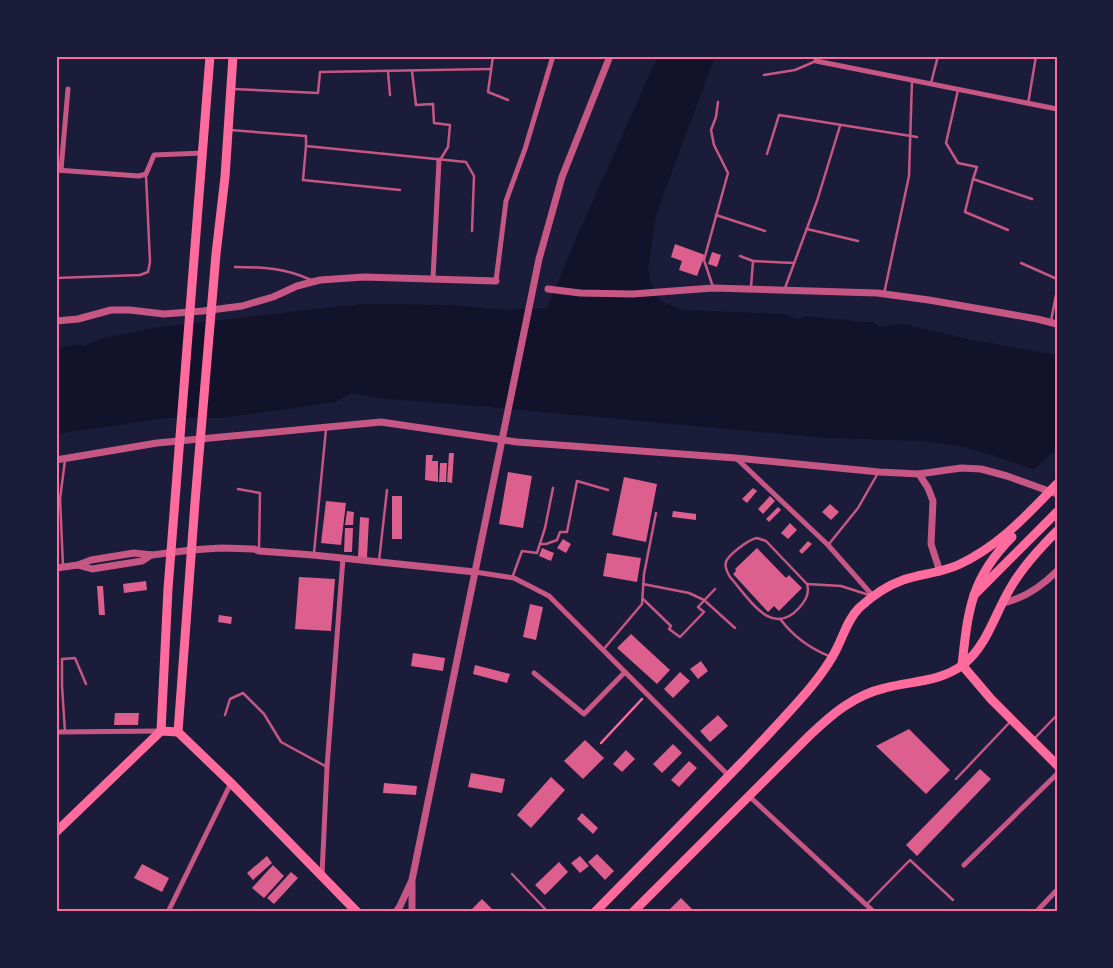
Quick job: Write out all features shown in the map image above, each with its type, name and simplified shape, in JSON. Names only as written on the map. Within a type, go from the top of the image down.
[{"type":"main road","points":[[56,832],[161,731],[171,552],[210,56]]},
{"type":"main road","points":[[178,732],[216,254],[225,177],[233,56]]},
{"type":"main road","points":[[1057,484],[1027,515],[985,570],[972,597],[962,665],[991,699],[1057,765]]},
{"type":"main road","points":[[972,597],[1057,512]]},
{"type":"main road","points":[[595,912],[729,776],[803,696],[832,658],[851,618],[873,596],[899,582],[940,572],[957,565],[986,549],[1021,523]]},
{"type":"main road","points":[[633,912],[822,723],[848,704],[872,692],[936,678],[962,665],[982,643],[1021,571],[1057,531]]},
{"type":"main road","points":[[161,731],[178,732],[231,783],[357,912]]},
{"type":"street","points":[[56,320],[78,319],[111,310],[164,314],[242,306],[273,297],[297,286],[314,282],[364,278],[433,278],[496,281],[506,201],[525,149],[553,56]]},
{"type":"street","points":[[412,912],[412,880],[539,259],[562,177],[610,56]]},
{"type":"street","points":[[816,59],[1057,110]]},
{"type":"street","points":[[68,89],[58,170],[139,176],[146,174],[154,155],[203,153]]},
{"type":"street","points":[[433,278],[439,160]]},
{"type":"street","points":[[548,289],[580,293],[632,294],[713,288],[884,294],[929,300],[1054,323]]},
{"type":"street","points":[[56,460],[157,443],[381,422],[517,442],[736,458],[879,472],[920,474],[961,468],[981,469],[1057,494]]},
{"type":"street","points":[[736,458],[828,545],[873,596]]},
{"type":"street","points":[[920,474],[933,501],[931,544],[940,572]]},
{"type":"street","points":[[60,567],[78,565],[92,569],[142,561],[152,555],[191,550],[253,554],[259,551],[475,572],[512,578],[549,596],[729,776]]},
{"type":"street","points":[[321,877],[343,558]]},
{"type":"street","points":[[1002,603],[1028,595],[1057,571]]},
{"type":"street","points":[[534,673],[584,714],[625,672]]},
{"type":"street","points":[[56,732],[161,731]]},
{"type":"street","points":[[964,865],[1057,774]]},
{"type":"street","points":[[168,912],[231,783]]},
{"type":"street","points":[[749,796],[874,912]]},
{"type":"street","points":[[396,912],[412,880]]},
{"type":"street","points":[[1036,912],[1057,890]]},
{"type":"lane","points":[[493,56],[488,92],[508,100]]},
{"type":"lane","points":[[930,84],[938,56]]},
{"type":"lane","points":[[1028,104],[1036,56]]},
{"type":"lane","points":[[764,75],[795,70],[816,59]]},
{"type":"lane","points":[[231,89],[318,93],[320,72],[490,69]]},
{"type":"lane","points":[[412,71],[416,105],[433,104],[434,123],[450,125],[448,147],[439,160]]},
{"type":"lane","points":[[388,72],[390,95]]},
{"type":"lane","points":[[884,294],[909,176],[912,80]]},
{"type":"lane","points":[[958,90],[946,143],[958,163],[977,168],[965,212],[1008,230]]},
{"type":"lane","points":[[713,288],[704,260],[728,173],[714,145],[711,130],[716,118],[718,102]]},
{"type":"lane","points":[[767,154],[779,115],[917,137]]},
{"type":"lane","points":[[784,290],[817,201],[840,126]]},
{"type":"lane","points":[[228,130],[306,136],[303,180],[400,190]]},
{"type":"lane","points":[[306,146],[466,162],[474,176],[472,231]]},
{"type":"lane","points":[[56,278],[140,275],[148,272],[150,262],[146,174]]},
{"type":"lane","points":[[973,179],[1032,199]]},
{"type":"lane","points":[[716,215],[765,231]]},
{"type":"lane","points":[[807,229],[858,241]]},
{"type":"lane","points":[[740,256],[754,261],[794,263]]},
{"type":"lane","points":[[750,289],[754,261]]},
{"type":"lane","points":[[1021,263],[1057,279]]},
{"type":"lane","points":[[235,266],[280,269],[296,273],[314,282]]},
{"type":"lane","points":[[1054,323],[1057,290]]},
{"type":"lane","points":[[313,555],[326,428]]},
{"type":"lane","points":[[60,567],[60,499],[65,458]]},
{"type":"lane","points":[[828,545],[858,508],[879,472]]},
{"type":"lane","points":[[540,544],[557,540],[560,532],[566,532],[577,481],[608,490]]},
{"type":"lane","points":[[512,578],[522,552],[537,553],[553,488]]},
{"type":"lane","points":[[238,489],[260,492],[259,551]]},
{"type":"lane","points":[[379,562],[387,490]]},
{"type":"lane","points":[[603,650],[642,604],[643,584],[656,512]]},
{"type":"lane","points":[[757,538],[762,538],[807,584],[808,594],[804,603],[791,616],[782,620],[772,619],[764,615],[730,578],[725,567],[728,558],[749,541],[757,538]]},
{"type":"lane","points":[[643,584],[689,594],[704,600],[735,628]]},
{"type":"lane","points":[[807,584],[842,586],[873,596]]},
{"type":"lane","points":[[643,599],[671,626],[669,629],[680,637],[704,612],[698,607],[715,589]]},
{"type":"lane","points":[[782,620],[801,641],[832,658]]},
{"type":"lane","points":[[65,732],[62,659],[75,658],[86,684]]},
{"type":"lane","points":[[225,715],[230,699],[243,693],[264,714],[281,742],[328,767]]},
{"type":"lane","points":[[1033,740],[1057,715]]},
{"type":"lane","points":[[956,779],[1012,719]]},
{"type":"lane","points":[[866,905],[910,860],[953,900]]},
{"type":"lane","points":[[512,874],[548,912]]},
{"type":"path","points":[[601,743],[647,694]]},
{"type":"shaded area","points":[[658,56],[715,56],[656,215],[648,269],[650,281],[661,301],[681,310],[782,314],[799,319],[805,316],[875,323],[879,327],[903,324],[972,340],[1057,355],[1057,477],[989,454],[955,445],[923,441],[826,438],[378,398],[352,393],[335,402],[222,418],[167,418],[56,434],[56,348],[75,345],[84,346],[103,338],[161,327],[341,306],[367,304],[452,305],[506,310],[547,308]]},
{"type":"pier","points":[[1057,448],[1057,480],[1032,472]]},
{"type":"building","points":[[675,244],[705,255],[697,276],[679,270],[682,261],[671,257]]},
{"type":"building","points":[[712,252],[721,255],[717,267],[708,264]]},
{"type":"building","points":[[449,453],[454,453],[452,483],[447,482]]},
{"type":"building","points":[[426,455],[433,455],[432,461],[438,461],[438,482],[425,480]]},
{"type":"building","points":[[440,463],[447,463],[446,482],[439,482]]},
{"type":"building","points":[[508,472],[532,476],[523,528],[499,524]]},
{"type":"building","points":[[624,477],[657,484],[646,542],[612,535]]},
{"type":"building","points":[[753,488],[757,491],[747,503],[742,499]]},
{"type":"building","points":[[392,496],[402,496],[402,539],[392,539]]},
{"type":"building","points":[[770,496],[775,501],[763,514],[758,509]]},
{"type":"building","points":[[326,501],[346,503],[341,545],[321,543]]},
{"type":"building","points":[[830,504],[839,512],[831,520],[822,512]]},
{"type":"building","points":[[778,507],[781,510],[769,522],[766,519]]},
{"type":"building","points":[[347,511],[354,512],[353,525],[345,525]]},
{"type":"building","points":[[673,511],[696,514],[696,520],[672,517]]},
{"type":"building","points":[[360,517],[369,518],[367,557],[358,557]]},
{"type":"building","points":[[790,523],[797,530],[788,539],[781,533]]},
{"type":"building","points":[[345,528],[353,528],[352,552],[344,552]]},
{"type":"building","points":[[563,539],[571,544],[566,553],[557,548]]},
{"type":"building","points":[[808,541],[812,544],[802,554],[799,551]]},
{"type":"building","points":[[542,548],[554,553],[551,561],[539,556]]},
{"type":"building","points":[[757,548],[786,578],[789,575],[802,588],[779,611],[774,606],[768,612],[733,574],[736,571],[735,569]]},
{"type":"building","points":[[607,553],[641,558],[637,582],[603,576]]},
{"type":"building","points":[[299,577],[335,579],[331,631],[295,629]]},
{"type":"building","points":[[146,581],[147,590],[124,593],[123,584]]},
{"type":"building","points":[[97,586],[103,586],[105,615],[99,615]]},
{"type":"building","points":[[530,604],[543,607],[536,640],[523,637]]},
{"type":"building","points":[[219,615],[232,617],[231,624],[218,622]]},
{"type":"building","points":[[631,634],[670,670],[657,684],[617,648]]},
{"type":"building","points":[[413,653],[445,658],[443,671],[411,666]]},
{"type":"building","points":[[701,661],[708,671],[698,679],[690,669]]},
{"type":"building","points":[[475,665],[510,674],[507,683],[473,674]]},
{"type":"building","points":[[680,672],[690,681],[673,698],[664,689]]},
{"type":"building","points":[[115,713],[139,713],[138,725],[114,725]]},
{"type":"building","points":[[718,715],[728,726],[710,742],[700,731]]},
{"type":"building","points":[[909,729],[950,770],[926,794],[876,746]]},
{"type":"building","points":[[585,740],[604,758],[583,779],[564,761]]},
{"type":"building","points":[[673,744],[682,753],[662,773],[653,764]]},
{"type":"building","points":[[626,750],[635,759],[622,772],[613,764]]},
{"type":"building","points":[[689,761],[697,768],[679,787],[671,780]]},
{"type":"building","points":[[980,769],[991,779],[917,856],[906,845]]},
{"type":"building","points":[[471,773],[505,779],[502,793],[468,787]]},
{"type":"building","points":[[551,777],[565,790],[531,828],[517,815]]},
{"type":"building","points":[[384,783],[417,786],[416,795],[383,793]]},
{"type":"building","points":[[582,813],[598,828],[593,834],[577,819]]},
{"type":"building","points":[[597,854],[614,871],[605,880],[588,862]]},
{"type":"building","points":[[267,856],[272,863],[253,880],[247,873]]},
{"type":"building","points":[[580,856],[589,866],[580,873],[571,863]]},
{"type":"building","points":[[559,862],[568,872],[545,895],[535,885]]},
{"type":"building","points":[[142,864],[169,878],[162,892],[134,878]]},
{"type":"building","points":[[273,865],[284,876],[264,898],[252,888]]},
{"type":"building","points":[[291,872],[298,878],[274,904],[267,898]]},
{"type":"building","points":[[681,898],[695,912],[667,912]]},
{"type":"building","points":[[482,899],[495,912],[469,912]]}]
